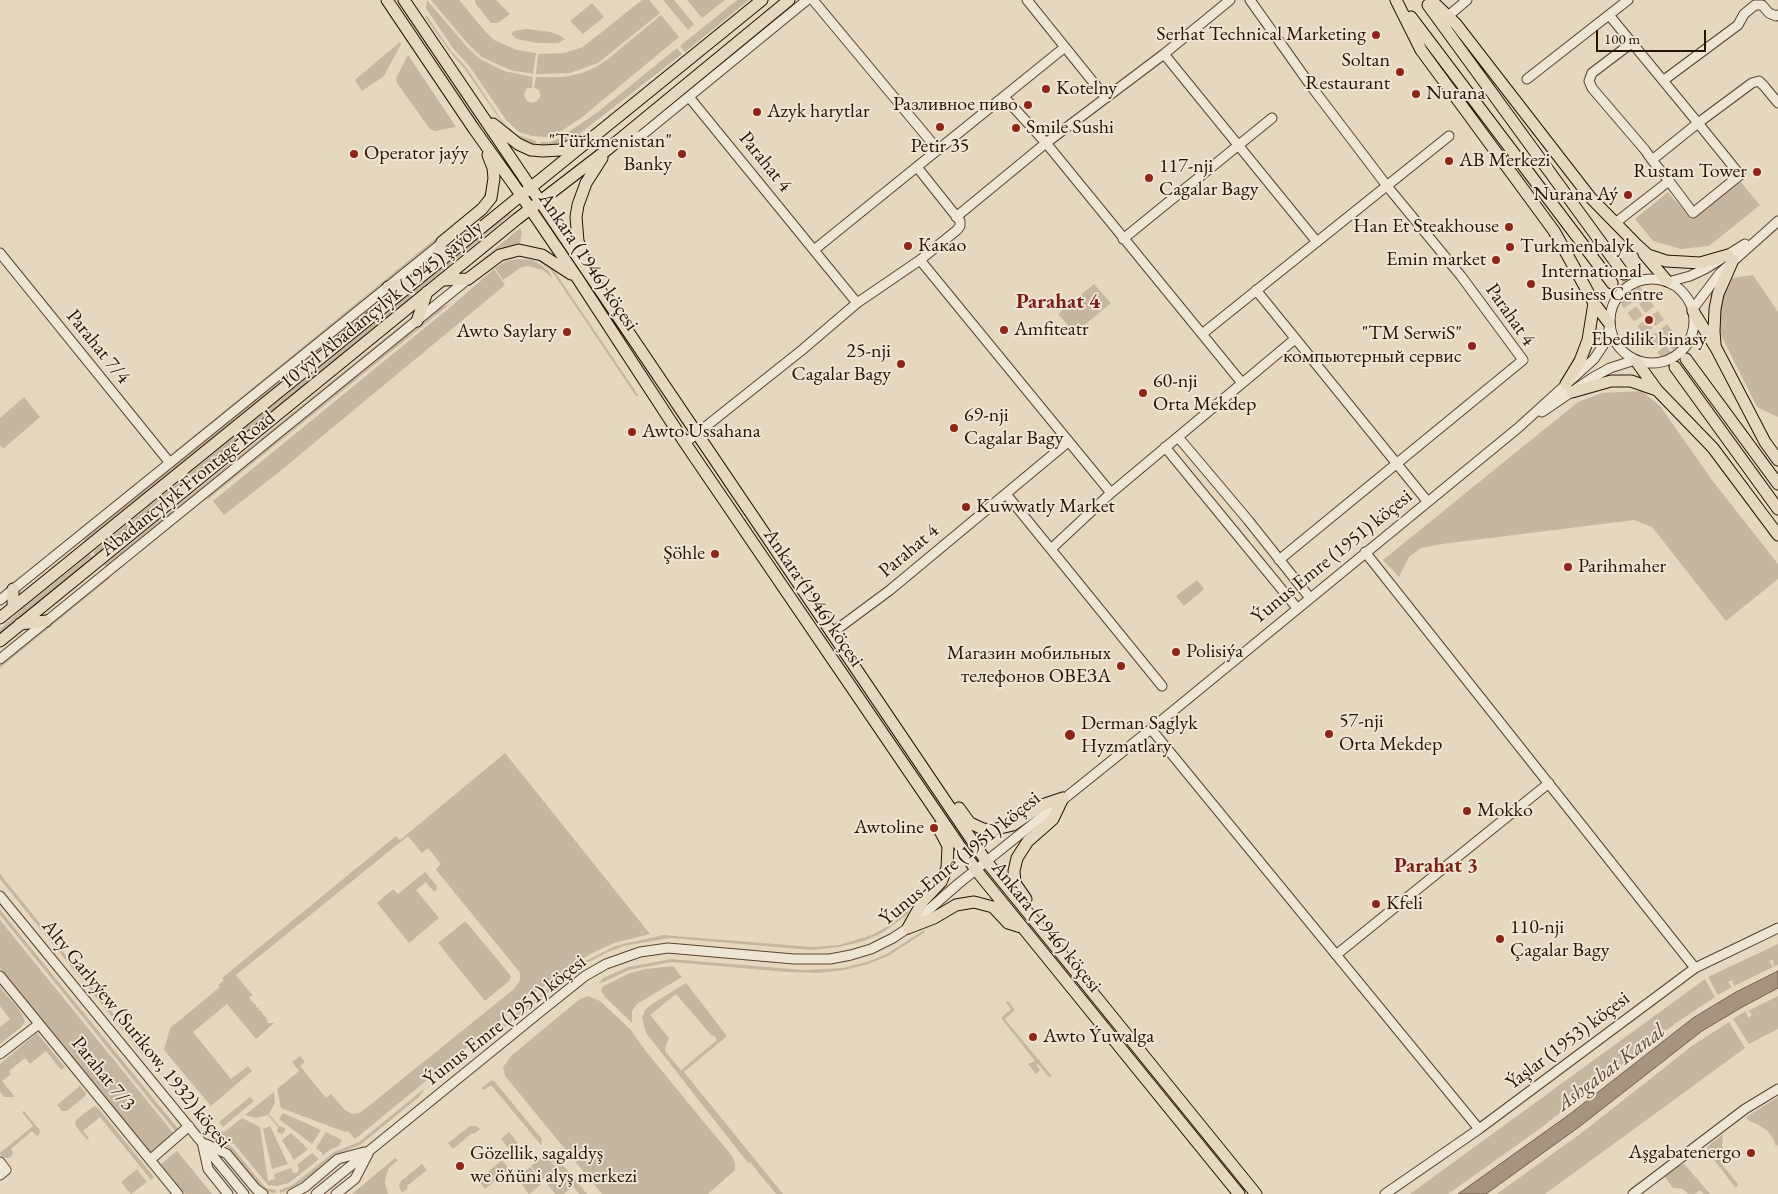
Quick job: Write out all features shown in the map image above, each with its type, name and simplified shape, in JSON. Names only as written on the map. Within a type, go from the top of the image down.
[{"type":"main road","name":"Ankara (1946) köçesi","points":[[387,0],[530,209],[583,276],[698,433],[986,861],[1256,1194]]},
{"type":"main road","name":"Ankara (1946) köçesi","points":[[404,0],[541,201],[583,276],[685,443],[976,870],[1239,1194]]},
{"type":"main road","name":"10 ýyl Abadançylyk (1945) şaýoly","points":[[0,618],[762,0]]},
{"type":"main road","name":"10 ýyl Abadançylyk (1945) şaýoly","points":[[1,642],[20,624],[530,209],[611,146],[790,0]]},
{"type":"main road","points":[[1397,0],[1612,283]]},
{"type":"main road","points":[[1397,0],[1421,50],[1554,232],[1594,303],[1610,324]]},
{"type":"main road","points":[[1425,0],[1624,274]]},
{"type":"main road","points":[[1431,0],[1456,24],[1590,197],[1637,245],[1668,282]]},
{"type":"main road","points":[[485,119],[518,144],[537,151],[560,150],[592,137]]},
{"type":"main road","points":[[434,266],[442,242],[482,209],[493,193],[493,168],[474,129]]},
{"type":"main road","points":[[583,276],[576,217],[578,205],[586,184],[611,146]]},
{"type":"main road","points":[[1637,245],[1648,254],[1666,261],[1700,263],[1730,258],[1714,309],[1716,348]]},
{"type":"main road","points":[[443,280],[468,279],[500,255],[519,250],[535,252],[583,276]]},
{"type":"main road","points":[[388,287],[415,281]]},
{"type":"main road","points":[[417,321],[428,292]]},
{"type":"main road","points":[[1569,388],[1583,354],[1592,323],[1594,303]]},
{"type":"main road","points":[[1693,310],[1716,348],[1765,442],[1778,460]]},
{"type":"main road","points":[[1686,359],[1778,484]]},
{"type":"main road","points":[[1635,360],[1657,390],[1713,448],[1778,535]]},
{"type":"main road","points":[[1675,367],[1778,509]]},
{"type":"main road","points":[[1569,388],[1611,381],[1631,381],[1657,390]]},
{"type":"main road","points":[[13,607],[14,589]]},
{"type":"main road","points":[[20,624],[46,621]]},
{"type":"main road","points":[[939,792],[952,798],[970,823],[983,829],[992,830],[1013,826],[1042,805],[1063,798]]},
{"type":"main road","points":[[1032,918],[1032,906],[1015,883],[1014,871],[1016,861],[1028,841],[1053,819],[1063,798]]},
{"type":"main road","points":[[908,928],[923,901],[941,882],[948,864],[946,842],[930,814],[928,800]]},
{"type":"main road","points":[[908,928],[934,918],[956,905],[974,902],[993,907],[1008,923],[1021,926]]},
{"type":"street","points":[[611,146],[642,135],[807,0]]},
{"type":"street","points":[[813,0],[938,150]]},
{"type":"street","points":[[1027,0],[1106,98]]},
{"type":"street","points":[[956,217],[1046,143],[1164,54],[1230,0]]},
{"type":"street","name":"Parahat 4","points":[[1250,0],[1311,86],[1387,186],[1461,276],[1523,360],[1397,464]]},
{"type":"street","points":[[1448,16],[1467,0]]},
{"type":"street","points":[[1527,79],[1628,0]]},
{"type":"street","points":[[1664,80],[1738,25],[1744,14],[1755,5],[1762,5],[1769,13],[1778,15]]},
{"type":"street","points":[[1609,15],[1633,42],[1740,175],[1693,213],[1588,81],[1592,73],[1633,42]]},
{"type":"street","points":[[814,250],[1065,48]]},
{"type":"street","points":[[1164,54],[1317,242]]},
{"type":"street","points":[[1652,160],[1752,83],[1759,81],[1778,102]]},
{"type":"street","name":"Parahat 4","points":[[689,97],[857,303]]},
{"type":"street","points":[[1004,97],[1046,143],[1242,383]]},
{"type":"street","points":[[1124,239],[1272,118]]},
{"type":"street","points":[[1202,334],[1449,136]]},
{"type":"street","points":[[685,443],[857,303],[920,260],[957,230],[960,224],[956,217],[916,167]]},
{"type":"street","points":[[1619,220],[1668,181]]},
{"type":"street","points":[[1668,282],[1690,276],[1730,258],[1778,221]]},
{"type":"street","name":"Abadancylyk Frontage Road","points":[[0,600],[442,242]]},
{"type":"street","name":"Parahat 7/4","points":[[0,253],[170,463]]},
{"type":"street","points":[[1693,310],[1730,258]]},
{"type":"street","points":[[920,260],[1111,493]]},
{"type":"street","name":"Abadancylyk Frontage Road","points":[[0,659],[468,279]]},
{"type":"street","points":[[1653,279],[1668,282],[1682,291],[1693,310],[1694,324],[1691,337],[1684,348],[1674,357],[1662,362],[1649,363],[1635,360],[1620,349],[1614,341],[1610,324],[1611,309],[1617,296],[1627,287],[1640,281],[1653,279]]},
{"type":"street","points":[[1256,290],[1427,501]]},
{"type":"street","name":"Ýunus Emre (1951) köçesi","points":[[316,1194],[583,978],[611,962],[640,952],[668,948],[794,959],[830,959],[871,949],[908,928],[1063,798],[1427,501],[1569,388],[1594,359],[1606,341],[1610,324]]},
{"type":"street","points":[[1052,549],[1111,493],[1295,339]]},
{"type":"street","name":"Ýunus Emre (1951) köçesi","points":[[1569,388],[1610,368],[1635,360]]},
{"type":"street","points":[[1178,437],[1310,598]]},
{"type":"street","name":"Parahat 4","points":[[832,634],[890,590],[1068,442]]},
{"type":"street","points":[[1165,447],[1297,608]]},
{"type":"street","points":[[1279,560],[1397,464]]},
{"type":"street","points":[[1006,494],[1162,686]]},
{"type":"street","points":[[1366,552],[1695,968]]},
{"type":"street","points":[[1151,728],[1479,1129]]},
{"type":"street","points":[[1336,955],[1549,783]]},
{"type":"street","name":"Alty Garlyýew (Surikow, 1932) köçesi","points":[[0,896],[244,1194]]},
{"type":"street","name":"Ýaşlar (1953) köçesi","points":[[1385,1194],[1479,1129],[1695,968],[1778,928]]},
{"type":"street","name":"Parahat 7/3","points":[[0,976],[178,1194]]},
{"type":"street","points":[[0,1054],[40,1024]]},
{"type":"street","points":[[1633,1194],[1745,1109],[1778,1089]]},
{"type":"street","points":[[150,1160],[190,1126]]},
{"type":"street","points":[[203,1143],[208,1169],[228,1194]]},
{"type":"street","points":[[203,1143],[227,1154],[256,1190],[263,1194]]},
{"type":"street","points":[[292,1194],[305,1187],[338,1159],[369,1151]]},
{"type":"street","points":[[336,1194],[355,1179],[369,1151]]},
{"type":"shaded area","points":[[427,0],[467,47],[480,59],[504,71],[533,77],[532,88],[527,88],[524,94],[526,100],[531,103],[537,101],[541,96],[539,90],[534,88],[536,77],[564,77],[582,73],[596,67],[661,15],[679,37],[581,118],[554,136],[532,136],[519,132],[506,120],[470,67],[452,47],[426,8]]},
{"type":"shaded area","points":[[431,0],[459,0],[494,40],[517,50],[536,53],[533,74],[510,70],[482,57],[469,45]]},
{"type":"shaded area","points":[[475,0],[496,0],[510,14],[498,23],[491,23],[475,3]]},
{"type":"shaded area","points":[[642,0],[649,0],[660,13],[598,63],[570,73],[536,74],[538,54],[564,53],[583,47]]},
{"type":"shaded area","points":[[663,0],[674,0],[694,24],[688,30]]},
{"type":"shaded area","points":[[687,0],[725,0],[702,18]]},
{"type":"shaded area","points":[[737,0],[749,0],[685,52],[680,46]]},
{"type":"shaded area","points":[[592,3],[604,17],[583,34],[570,21]]},
{"type":"shaded area","points":[[427,16],[451,51],[466,67],[505,125],[518,135],[536,141],[535,145],[521,140],[508,131],[464,68],[450,52],[425,17]]},
{"type":"shaded area","points":[[527,29],[550,32],[565,39],[558,43],[537,43],[517,39],[511,34],[514,31]]},
{"type":"shaded area","points":[[400,42],[401,44],[384,76],[362,91],[355,80]]},
{"type":"shaded area","points":[[677,48],[682,54],[579,134],[558,145],[540,145],[541,142],[550,142],[558,139],[598,112]]},
{"type":"shaded area","points":[[408,55],[456,127],[435,131],[430,129],[397,83],[396,78]]},
{"type":"shaded area","points":[[1739,180],[1760,205],[1709,246],[1681,249],[1653,241],[1635,219],[1668,192],[1691,219]]},
{"type":"shaded area","points":[[485,192],[488,193],[486,197],[475,210],[178,452],[174,452],[473,208],[482,199]]},
{"type":"shaded area","points":[[509,212],[511,214],[437,275],[370,334],[96,555],[93,552]]},
{"type":"shaded area","points":[[520,228],[522,232],[520,244],[500,248],[467,274],[463,275]]},
{"type":"shaded area","points":[[530,255],[547,263],[555,272],[638,395],[636,396],[551,270]]},
{"type":"shaded area","points":[[532,260],[541,265],[549,271],[552,278],[543,270],[527,266],[520,268],[503,280],[495,268],[506,261]]},
{"type":"shaded area","points":[[494,269],[505,285],[279,472],[224,515],[213,501],[454,304]]},
{"type":"shaded area","points":[[1753,275],[1778,312],[1778,417],[1757,407],[1719,331],[1721,301],[1732,278]]},
{"type":"shaded area","points":[[1094,284],[1111,303],[1075,333],[1058,314]]},
{"type":"shaded area","points":[[395,289],[85,542],[83,539],[389,290]]},
{"type":"shaded area","points":[[450,304],[207,500],[210,493],[440,308]]},
{"type":"shaded area","points":[[416,313],[414,317],[107,568],[104,565]]},
{"type":"shaded area","points":[[1642,391],[1660,406],[1712,480],[1778,564],[1778,579],[1726,621],[1652,527],[1634,520],[1421,548],[1409,557],[1399,577],[1383,560],[1578,402],[1602,393]]},
{"type":"shaded area","points":[[24,397],[40,417],[3,449],[0,445],[0,418]]},
{"type":"shaded area","points":[[90,554],[93,557],[0,633],[0,629],[23,608]]},
{"type":"shaded area","points":[[109,576],[110,578],[0,668],[0,664]]},
{"type":"shaded area","points":[[1197,580],[1204,589],[1184,606],[1176,596]]},
{"type":"shaded area","points":[[505,753],[650,934],[614,943],[590,954],[562,972],[541,987],[355,1139],[348,1131],[345,1132],[281,1108],[277,1089],[299,1071],[292,1062],[300,1056],[305,1062],[300,1066],[326,1098],[331,1094],[345,1110],[352,1114],[360,1113],[514,989],[520,980],[520,973],[517,969],[437,871],[436,869],[441,864],[428,848],[422,853],[408,836],[236,975],[253,996],[249,996],[251,1001],[266,1017],[268,1023],[274,1023],[256,1039],[227,1004],[193,1032],[231,1079],[248,1066],[252,1071],[211,1106],[164,1050],[170,1028],[220,987],[218,985],[224,980],[222,978],[396,836],[400,840]]},
{"type":"shaded area","points":[[425,872],[437,886],[437,889],[434,892],[426,882],[416,890],[439,918],[409,943],[377,903],[393,889],[398,894]]},
{"type":"shaded area","points":[[0,874],[146,1054],[142,1054],[0,879]]},
{"type":"shaded area","points":[[0,910],[179,1130],[176,1132],[0,915]]},
{"type":"shaded area","points":[[907,911],[908,914],[882,933],[864,941],[839,947],[812,950],[670,938],[624,946],[581,966],[580,964],[615,946],[663,935],[812,947],[839,945],[872,935],[890,925]]},
{"type":"shaded area","points":[[0,920],[174,1134],[150,1153],[0,968]]},
{"type":"shaded area","points":[[464,922],[467,923],[511,976],[509,981],[485,1001],[438,943]]},
{"type":"shaded area","points":[[924,930],[925,932],[888,956],[868,964],[844,970],[819,973],[787,972],[672,962],[629,970],[599,984],[603,978],[628,967],[671,959],[803,970],[843,968],[867,962],[887,954]]},
{"type":"shaded area","points":[[1778,944],[1778,965],[1774,966],[1773,960],[1769,961],[1773,967],[1734,986],[1732,980],[1728,982],[1732,987],[1718,995],[1708,977]]},
{"type":"shaded area","points":[[673,966],[682,977],[637,1004],[632,1011],[632,1023],[601,991],[602,987],[630,973]]},
{"type":"shaded area","points":[[1778,971],[1778,988],[1702,1031],[1579,1127],[1486,1194],[1458,1194],[1570,1114],[1693,1018],[1736,992]]},
{"type":"shaded area","points":[[564,975],[561,982],[481,1047],[479,1044]]},
{"type":"shaded area","points":[[1705,979],[1715,997],[1676,1023],[1538,1130],[1448,1194],[1410,1194]]},
{"type":"shaded area","points":[[686,983],[727,1036],[684,1072],[783,1194],[776,1194],[750,1162],[748,1163],[646,1033],[642,1018],[645,1010]],"holes":[[[676,994],[712,1036],[714,1035],[717,1040],[681,1070],[665,1051],[669,1038],[650,1015]]]},
{"type":"shaded area","points":[[0,987],[21,1012],[25,1022],[0,1044],[0,1027],[10,1019],[0,1006]]},
{"type":"shaded area","points":[[588,996],[600,1001],[630,1029],[648,1054],[732,1156],[735,1170],[708,1194],[602,1194],[505,1076],[503,1067],[512,1055],[580,999]]},
{"type":"shaded area","points":[[1778,996],[1778,1029],[1749,1044],[1733,1019],[1746,1011],[1748,1018],[1752,1015],[1748,1011]]},
{"type":"shaded area","points":[[1008,1001],[1015,1010],[1005,1019],[1051,1077],[1038,1064],[1036,1065],[1040,1070],[1036,1074],[1028,1064],[1035,1061],[1001,1018],[1011,1009],[1006,1002]]},
{"type":"shaded area","points":[[1729,1022],[1745,1048],[1545,1194],[1497,1194],[1584,1131],[1692,1046]]},
{"type":"shaded area","points":[[37,1033],[65,1067],[61,1070],[46,1051],[30,1064],[25,1058],[9,1071],[11,1074],[2,1081],[15,1097],[4,1097],[0,1091],[0,1064]]},
{"type":"shaded area","points":[[492,1080],[542,1139],[541,1145],[491,1085],[484,1090],[481,1088]]},
{"type":"shaded area","points":[[80,1086],[86,1093],[85,1096],[67,1111],[62,1111],[57,1105]]},
{"type":"shaded area","points":[[425,1088],[419,1097],[360,1145],[335,1155],[296,1187],[280,1193],[280,1190],[294,1184],[334,1152],[359,1142]]},
{"type":"shaded area","points":[[274,1092],[275,1103],[269,1114],[279,1126],[285,1128],[282,1134],[277,1132],[278,1127],[268,1115],[256,1118],[245,1115]]},
{"type":"shaded area","points":[[250,1097],[254,1101],[223,1127],[219,1122]]},
{"type":"shaded area","points":[[1778,1097],[1778,1145],[1776,1147],[1768,1131],[1749,1121],[1746,1117]]},
{"type":"shaded area","points":[[94,1106],[98,1108],[154,1177],[151,1180],[100,1117],[83,1131],[89,1138],[87,1140],[75,1125],[76,1120]]},
{"type":"shaded area","points":[[24,1111],[39,1129],[40,1133],[37,1136],[32,1131],[11,1149],[12,1156],[8,1158],[2,1157],[0,1153],[33,1126],[22,1112]]},
{"type":"shaded area","points":[[283,1113],[321,1130],[312,1144],[279,1119]]},
{"type":"shaded area","points":[[242,1118],[260,1127],[268,1181],[275,1179],[274,1174],[291,1168],[293,1173],[297,1173],[299,1168],[297,1165],[312,1153],[319,1159],[289,1183],[277,1186],[268,1185],[234,1144],[210,1129],[212,1127],[224,1132]]},
{"type":"shaded area","points":[[270,1126],[288,1164],[272,1169],[263,1129]]},
{"type":"shaded area","points":[[470,1126],[476,1126],[480,1129],[474,1134],[472,1133],[453,1149],[448,1143]]},
{"type":"shaded area","points":[[209,1132],[233,1148],[264,1186],[268,1189],[276,1190],[276,1193],[267,1192],[262,1189],[230,1149],[210,1136]]},
{"type":"shaded area","points":[[326,1132],[342,1140],[339,1146],[322,1156],[322,1153],[316,1148]]},
{"type":"shaded area","points":[[509,1132],[528,1156],[524,1160],[516,1158],[501,1139]]},
{"type":"shaded area","points":[[291,1133],[308,1149],[294,1160],[282,1140]]},
{"type":"shaded area","points":[[1723,1134],[1722,1145],[1726,1156],[1720,1162],[1738,1184],[1737,1187],[1735,1187],[1707,1151],[1708,1146]]},
{"type":"shaded area","points":[[177,1151],[212,1194],[185,1194],[161,1164]]},
{"type":"shaded area","points":[[552,1152],[587,1194],[579,1194],[549,1157],[548,1153]]},
{"type":"shaded area","points":[[542,1157],[545,1161],[548,1158],[558,1170],[547,1179],[542,1179],[531,1166]]},
{"type":"shaded area","points":[[395,1158],[398,1160],[389,1168],[386,1176],[385,1183],[388,1194],[352,1194]]},
{"type":"shaded area","points":[[502,1160],[507,1166],[507,1171],[485,1189],[478,1180]]},
{"type":"shaded area","points":[[422,1164],[427,1170],[407,1186],[408,1188],[402,1193],[399,1186],[401,1181]]},
{"type":"shaded area","points":[[1684,1164],[1710,1194],[1704,1194],[1700,1190],[1695,1194],[1688,1194],[1683,1189],[1673,1188],[1664,1176]]},
{"type":"shaded area","points":[[530,1167],[541,1180],[540,1185],[529,1194],[517,1178]]},
{"type":"shaded area","points":[[137,1169],[147,1182],[131,1194],[121,1182]]},
{"type":"shaded area","points":[[559,1172],[572,1187],[564,1194],[555,1194],[548,1185],[548,1181]]},
{"type":"tunnel","points":[[1624,274],[1686,359]]},
{"type":"tunnel","points":[[1612,283],[1675,367]]},
{"type":"place","name":"Serhat Technical Marketing","points":[[1376,35]]},
{"type":"place","name":"Soltan Restaurant","points":[[1400,72]]},
{"type":"place","name":"Kotelny","points":[[1046,89]]},
{"type":"place","name":"Nurana","points":[[1416,94]]},
{"type":"place","name":"Разливное пиво","points":[[1028,105]]},
{"type":"place","name":"Azyk harytlar","points":[[757,112]]},
{"type":"place","name":"Petir 35","points":[[940,127]]},
{"type":"place","name":"Smile Sushi","points":[[1016,128]]},
{"type":"place","name":"Operator jaýy","points":[[354,154]]},
{"type":"place","name":"\"Türkmenistan\" Banky","points":[[682,154]]},
{"type":"place","name":"AB Merkezi","points":[[1449,161]]},
{"type":"place","name":"Rustam Tower","points":[[1757,172]]},
{"type":"place","name":"117-nji Cagalar Bagy","points":[[1149,178]]},
{"type":"place","name":"Nurana Aý","points":[[1628,195]]},
{"type":"place","name":"Han Et Steakhouse","points":[[1509,227]]},
{"type":"place","name":"Какао","points":[[908,246]]},
{"type":"place","name":"Turkmenbalyk","points":[[1510,247]]},
{"type":"place","name":"Emin market","points":[[1496,260]]},
{"type":"place","name":"International Business Centre","points":[[1531,284]]},
{"type":"place","name":"Ebedilik binasy","points":[[1649,320]]},
{"type":"place","name":"Amfiteatr","points":[[1004,330]]},
{"type":"place","name":"Awto Saylary","points":[[567,332]]},
{"type":"place","name":"\"TM SerwiS\" компьютерный сервис","points":[[1472,346]]},
{"type":"place","name":"25-nji Cagalar Bagy","points":[[901,364]]},
{"type":"place","name":"60-nji Orta Mekdep","points":[[1143,393]]},
{"type":"place","name":"69-nji Cagalar Bagy","points":[[954,428]]},
{"type":"place","name":"Awto Ussahana","points":[[632,432]]},
{"type":"place","name":"Kuwwatly Market","points":[[966,507]]},
{"type":"place","name":"Şöhle","points":[[715,554]]},
{"type":"place","name":"Parihmaher","points":[[1568,567]]},
{"type":"place","name":"Polisiýa","points":[[1176,652]]},
{"type":"place","name":"Магазин мобильных телефонов ОВЕЗА","points":[[1121,666]]},
{"type":"place","name":"57-nji Orta Mekdep","points":[[1329,734]]},
{"type":"place","name":"Derman Saglyk Hyzmatlary","points":[[1070,735]]},
{"type":"place","name":"Mokko","points":[[1467,811]]},
{"type":"place","name":"Awtoline","points":[[934,828]]},
{"type":"place","name":"Kfeli","points":[[1376,904]]},
{"type":"place","name":"110-nji Çagalar Bagy","points":[[1500,939]]},
{"type":"place","name":"Awto Ýuwalga","points":[[1033,1037]]},
{"type":"place","name":"Aşgabatenergo","points":[[1751,1153]]},
{"type":"place","name":"Gözellik, sagaldyş we öňüni alyş merkezi","points":[[460,1166]]},
{"type":"district","name":"Parahat 4","points":[[1058,302]]},
{"type":"district","name":"Parahat 3","points":[[1436,866]]},
{"type":"water label","name":"Ashgabat Kanal","points":[[1611,1068]]}]
